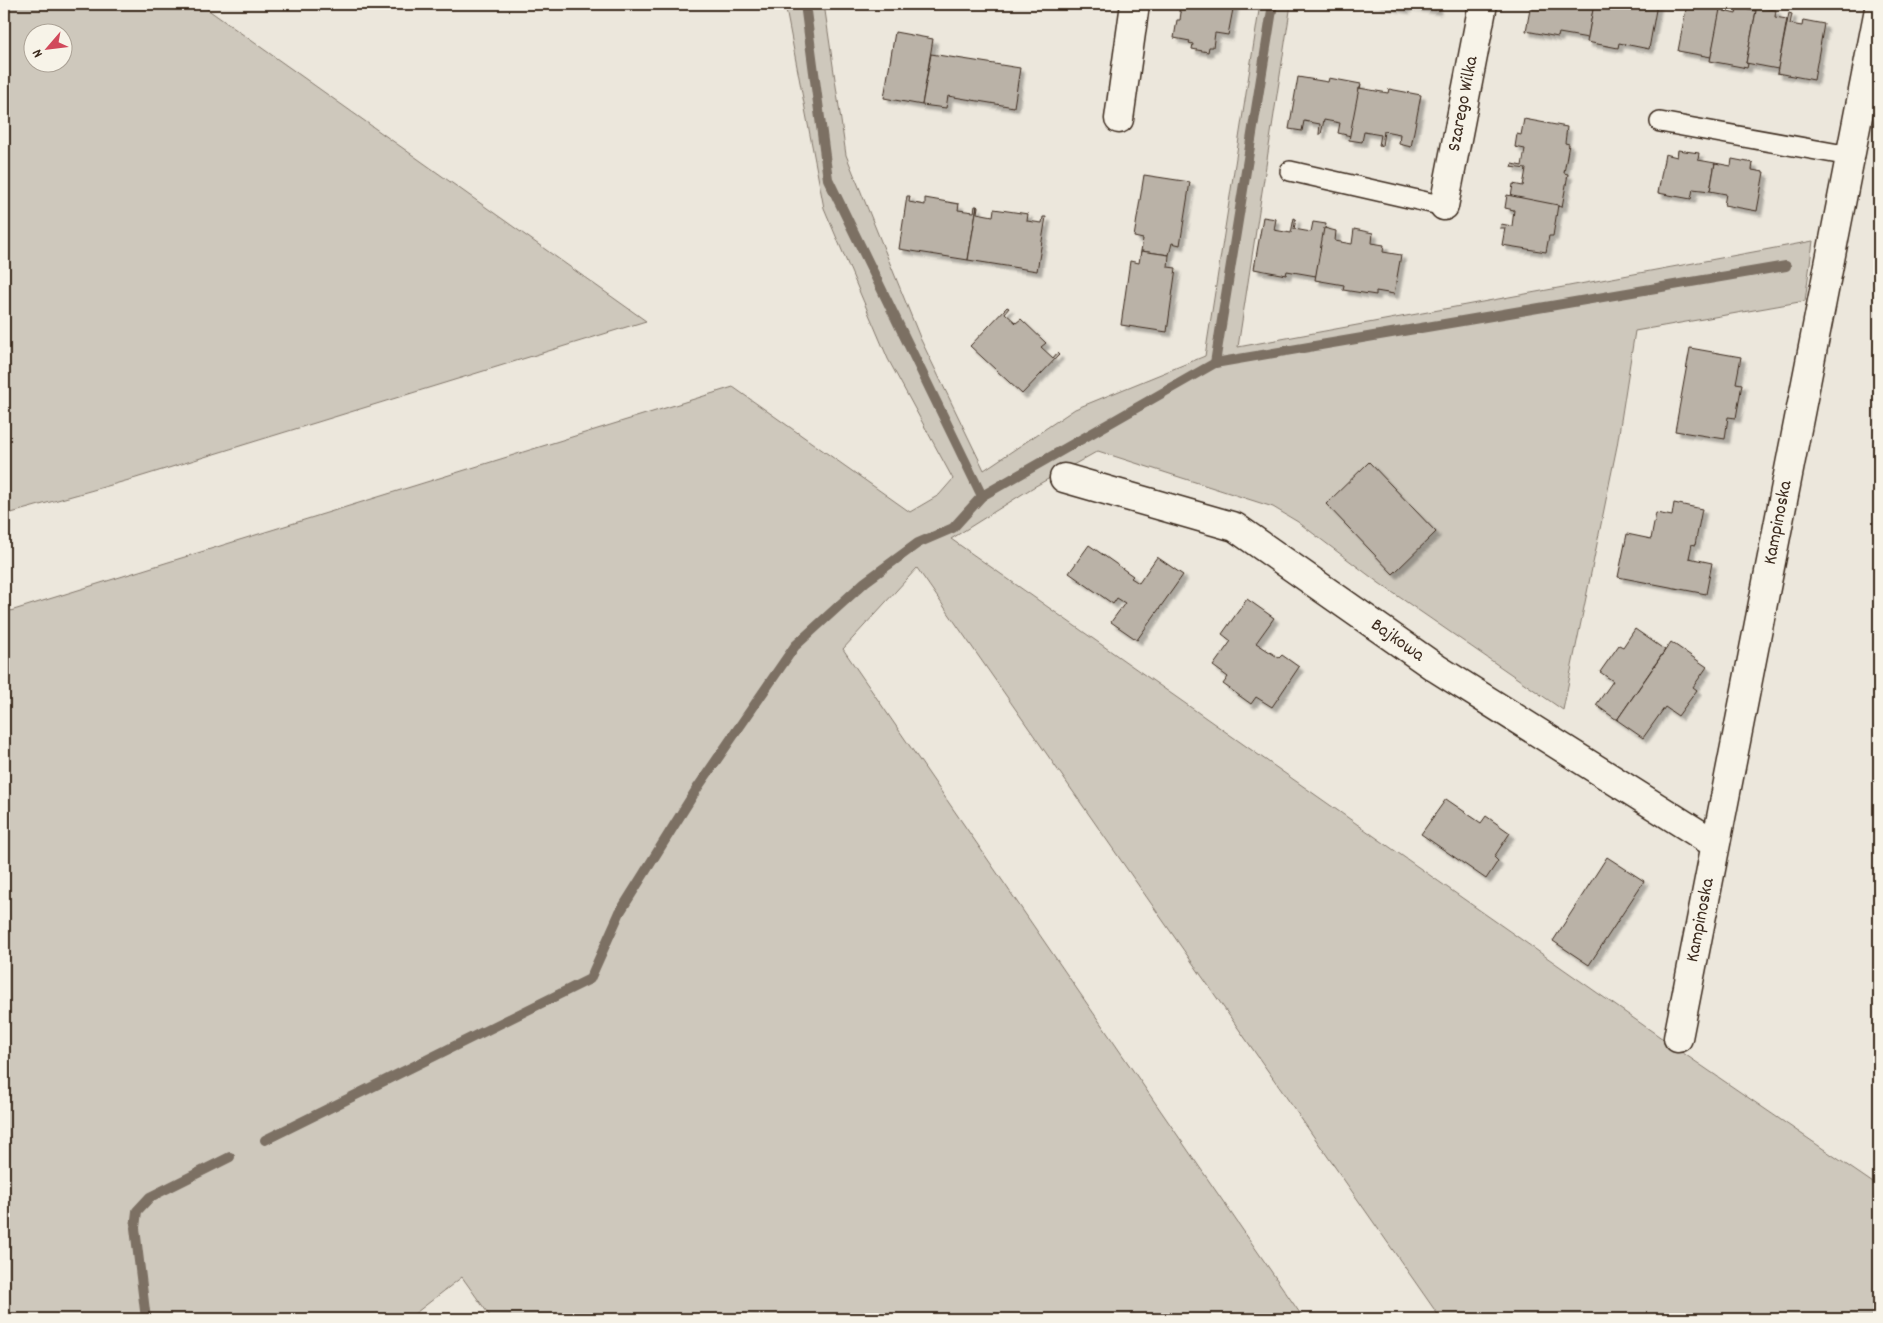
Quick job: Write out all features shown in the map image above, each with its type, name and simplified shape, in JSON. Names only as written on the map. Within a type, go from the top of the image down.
[{"type":"street","points":[[1119,119],[1135,4]]},
{"type":"street","name":"Szarego Wilka","points":[[1444,206],[1483,4]]},
{"type":"street","name":"Kampinoska","points":[[1678,1038],[1710,883],[1715,844],[1879,9]]},
{"type":"street","name":"Bajkowa","points":[[1064,478],[1235,527],[1436,668],[1715,844]]},
{"type":"lane","points":[[1660,122],[1850,156]]},
{"type":"lane","points":[[1290,171],[1444,206]]},
{"type":"shaded area","points":[[4,4],[200,4],[646,321],[136,478],[4,515]]},
{"type":"shaded area","points":[[785,4],[824,4],[846,155],[921,340],[984,470],[1075,409],[1205,356],[1260,4],[1291,4],[1238,347],[1813,241],[1805,301],[1635,331],[1617,446],[1563,710],[1379,583],[1298,522],[1273,507],[1098,451],[1032,488],[951,539],[1683,1053],[1879,1187],[1879,1319],[1441,1319],[917,568],[843,649],[1304,1319],[492,1319],[462,1277],[408,1319],[4,1319],[4,613],[733,387],[910,512],[939,495],[953,479],[888,359],[824,208]]},
{"type":"building","points":[[1180,4],[1234,4],[1228,35],[1215,33],[1213,47],[1209,47],[1208,52],[1192,49],[1193,44],[1189,43],[1190,41],[1174,38],[1177,20],[1180,20]]},
{"type":"building","points":[[1376,4],[1437,4],[1436,10],[1406,5],[1406,9]]},
{"type":"building","points":[[1531,4],[1594,4],[1588,38],[1559,33],[1558,37],[1526,31]]},
{"type":"building","points":[[1594,4],[1623,6],[1624,4],[1657,4],[1649,49],[1619,43],[1618,48],[1587,42]]},
{"type":"building","points":[[1687,4],[1708,4],[1721,7],[1711,57],[1678,51]]},
{"type":"building","points":[[1721,4],[1725,4],[1724,11],[1736,14],[1737,8],[1756,11],[1746,63],[1748,64],[1747,68],[1710,61]]},
{"type":"building","points":[[1755,7],[1776,10],[1775,17],[1787,19],[1778,69],[1746,63],[1756,11]]},
{"type":"building","points":[[1789,13],[1792,14],[1790,24],[1802,26],[1803,20],[1824,24],[1814,80],[1777,73]]},
{"type":"building","points":[[895,32],[933,39],[922,105],[884,98]]},
{"type":"building","points":[[931,54],[1020,68],[1014,107],[948,96],[946,108],[922,105]]},
{"type":"building","points":[[1298,77],[1328,82],[1329,78],[1361,84],[1351,136],[1338,133],[1340,123],[1324,120],[1321,134],[1319,134],[1320,124],[1304,121],[1302,131],[1289,129]]},
{"type":"building","points":[[1359,88],[1388,93],[1389,89],[1421,95],[1411,147],[1399,144],[1400,134],[1384,131],[1382,146],[1379,145],[1381,135],[1364,132],[1362,142],[1349,140]]},
{"type":"building","points":[[1524,119],[1567,127],[1565,143],[1569,144],[1564,173],[1568,174],[1562,207],[1511,197],[1513,184],[1523,186],[1526,169],[1511,167],[1512,164],[1522,166],[1525,149],[1515,147],[1517,134],[1521,135]]},
{"type":"building","points":[[1678,150],[1699,153],[1698,160],[1715,163],[1710,191],[1693,189],[1691,199],[1658,193],[1665,154],[1677,157]]},
{"type":"building","points":[[1732,159],[1753,163],[1752,170],[1764,172],[1757,211],[1724,205],[1726,194],[1710,191],[1715,163],[1731,166]]},
{"type":"building","points":[[1144,175],[1190,182],[1180,245],[1172,243],[1169,255],[1141,251],[1143,239],[1134,237]]},
{"type":"building","points":[[1507,195],[1558,205],[1553,236],[1549,236],[1546,252],[1502,245],[1505,228],[1500,228],[1501,224],[1512,226],[1514,210],[1505,208]]},
{"type":"building","points":[[907,196],[910,196],[909,202],[925,205],[925,198],[959,204],[958,210],[974,212],[975,206],[977,206],[968,260],[899,249]]},
{"type":"building","points":[[977,206],[977,213],[993,216],[994,209],[1028,214],[1027,221],[1042,223],[1043,217],[1046,217],[1037,271],[968,260]]},
{"type":"building","points":[[1263,217],[1276,219],[1274,230],[1291,233],[1294,218],[1296,219],[1294,229],[1311,232],[1313,222],[1326,224],[1316,276],[1287,271],[1286,275],[1254,269]]},
{"type":"building","points":[[1324,228],[1336,231],[1335,241],[1352,244],[1354,229],[1373,233],[1372,243],[1384,245],[1383,252],[1401,255],[1394,294],[1376,291],[1376,295],[1343,290],[1344,285],[1315,280]]},
{"type":"building","points":[[1141,251],[1169,255],[1168,267],[1176,268],[1167,332],[1121,325],[1130,261],[1139,263]]},
{"type":"building","points":[[1007,307],[1009,308],[1005,313],[1016,323],[1021,319],[1046,343],[1041,347],[1053,358],[1057,353],[1059,355],[1022,394],[970,346]]},
{"type":"building","points":[[1690,348],[1741,357],[1736,383],[1742,384],[1736,418],[1728,417],[1725,439],[1675,431]]},
{"type":"building","points":[[1369,462],[1436,532],[1393,574],[1326,504]]},
{"type":"building","points":[[1674,503],[1702,509],[1695,545],[1692,544],[1689,558],[1712,563],[1706,594],[1618,577],[1627,534],[1651,539],[1656,513],[1672,516]]},
{"type":"building","points":[[1089,545],[1133,576],[1131,578],[1139,583],[1157,557],[1183,575],[1137,640],[1111,622],[1125,603],[1117,598],[1113,604],[1069,573]]},
{"type":"building","points":[[1247,599],[1274,618],[1256,643],[1279,658],[1282,655],[1299,667],[1272,707],[1256,697],[1251,704],[1223,684],[1228,677],[1213,666],[1231,641],[1222,634]]},
{"type":"building","points":[[1635,629],[1665,650],[1617,720],[1596,705],[1613,681],[1600,672],[1619,645],[1623,647]]},
{"type":"building","points":[[1671,642],[1707,667],[1693,687],[1697,690],[1678,716],[1665,707],[1643,738],[1617,720]]},
{"type":"building","points":[[1446,799],[1481,823],[1486,816],[1510,833],[1494,857],[1498,861],[1486,879],[1421,834]]},
{"type":"building","points":[[1607,857],[1644,881],[1589,965],[1553,941]]},
{"type":"waterway","points":[[805,4],[828,179],[982,496]]},
{"type":"waterway","points":[[1215,363],[1273,4]]},
{"type":"waterway","points":[[265,1140],[590,979],[620,912],[698,787],[795,646],[865,582],[918,543],[953,528],[982,496],[1215,363],[1786,266]]},
{"type":"waterway","points":[[146,1319],[135,1228],[137,1211],[150,1197],[230,1157]]}]
